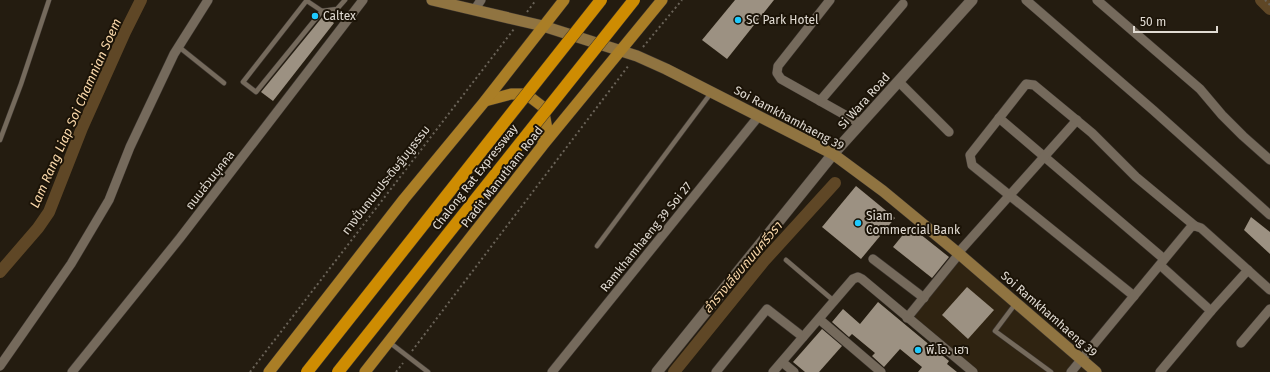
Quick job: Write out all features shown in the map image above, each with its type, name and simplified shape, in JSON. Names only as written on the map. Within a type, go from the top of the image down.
[{"type":"highway","name":"Chalong Rat Expressway","points":[[307,372],[601,0]]},
{"type":"highway","name":"Chalong Rat Expressway","points":[[338,372],[634,0]]},
{"type":"main road","name":"Soi Ramkhamhaeng 39","points":[[432,0],[543,26],[636,56],[666,69],[833,154],[884,191],[1096,372]]},
{"type":"main road","points":[[268,372],[404,199],[485,101],[564,0]]},
{"type":"main road","name":"Pradit Manutham Road","points":[[365,372],[543,145],[662,0]]},
{"type":"main road","points":[[485,101],[511,94],[526,94],[543,107],[547,129],[543,145]]},
{"type":"street","points":[[0,366],[71,264],[109,200],[130,147],[174,54],[208,0]]},
{"type":"street","name":"ถนนส่วนบุคคล","points":[[72,372],[180,238],[363,0]]},
{"type":"street","points":[[475,10],[481,0]]},
{"type":"street","points":[[830,0],[778,66],[777,73],[781,79],[861,124]]},
{"type":"street","name":"Si Wara Road","points":[[657,372],[833,154],[972,0]]},
{"type":"street","points":[[1026,0],[1153,110],[1270,215]]},
{"type":"street","points":[[1097,0],[1200,89],[1222,115],[1270,160]]},
{"type":"street","points":[[820,101],[903,4]]},
{"type":"street","points":[[899,82],[949,132]]},
{"type":"street","points":[[1134,296],[972,165],[970,155],[1026,84],[1034,84],[1077,120],[1136,178],[1195,226],[1201,228],[1270,290]]},
{"type":"street","name":"Ramkhamhaeng 39 Soi 27","points":[[552,372],[758,117]]},
{"type":"street","points":[[999,118],[1162,262],[1211,310]]},
{"type":"street","points":[[907,318],[958,253],[1077,120]]},
{"type":"street","points":[[1071,372],[1191,227],[1195,226]]},
{"type":"street","points":[[873,259],[924,298]]},
{"type":"street","points":[[1160,372],[1211,310],[1248,270]]},
{"type":"street","points":[[773,372],[853,279],[858,277],[973,372]]},
{"type":"street","points":[[1241,343],[1270,308]]},
{"type":"street","points":[[716,372],[767,309],[803,337]]},
{"type":"street","points":[[819,319],[881,372]]},
{"type":"street","points":[[782,362],[794,372]]},
{"type":"lane","points":[[0,140],[21,84],[49,0]]},
{"type":"lane","points":[[322,11],[307,0],[243,82],[256,92],[322,11],[337,9],[345,0]]},
{"type":"lane","points":[[179,47],[224,82]]},
{"type":"lane","points":[[597,246],[712,93]]},
{"type":"lane","points":[[786,260],[834,302]]},
{"type":"lane","points":[[1016,303],[995,331],[1051,372]]},
{"type":"lane","points":[[389,342],[428,372]]},
{"type":"path","name":"ทางปั่นถนนประดิษฐ์มนูธรรม","points":[[250,372],[536,0]]},
{"type":"path","points":[[396,372],[636,56],[682,0]]},
{"type":"path","points":[[1265,0],[1270,5]]},
{"type":"shaded area","points":[[959,254],[1096,372],[973,372],[907,318]]},
{"type":"building","name":"SC Park Hotel","points":[[735,0],[774,0],[727,59],[702,40]]},
{"type":"building","points":[[324,15],[334,23],[273,101],[261,92]]},
{"type":"building","name":"Siam Commercial Bank","points":[[856,186],[895,218],[861,259],[822,227]]},
{"type":"building","points":[[1251,217],[1270,232],[1270,254],[1244,230]]},
{"type":"building","points":[[910,226],[949,257],[932,278],[893,247]]},
{"type":"building","points":[[967,287],[994,310],[968,339],[942,315]]},
{"type":"building","points":[[878,302],[949,361],[947,364],[957,372],[918,372],[922,367],[900,349],[884,367],[872,356],[875,353],[852,334],[849,337],[832,322],[843,309],[860,324]]},
{"type":"building","points":[[822,329],[842,346],[819,372],[805,372],[793,362]]},
{"type":"waterway","name":"Lam Rang Liap Soi Chamnian Soem","points":[[0,272],[38,228],[49,212],[82,128],[141,0]]},
{"type":"waterway","points":[[1261,0],[1270,9]]},
{"type":"waterway","name":"ลำรางเลียบถนนศรีวรา","points":[[674,372],[764,261],[835,183]]},
{"type":"place","name":"Caltex","points":[[315,16]]},
{"type":"place","name":"SC Park Hotel","points":[[738,20]]},
{"type":"place","name":"Siam Commercial Bank","points":[[858,223]]},
{"type":"place","name":"พี.โอ. เฮา","points":[[918,350]]}]
